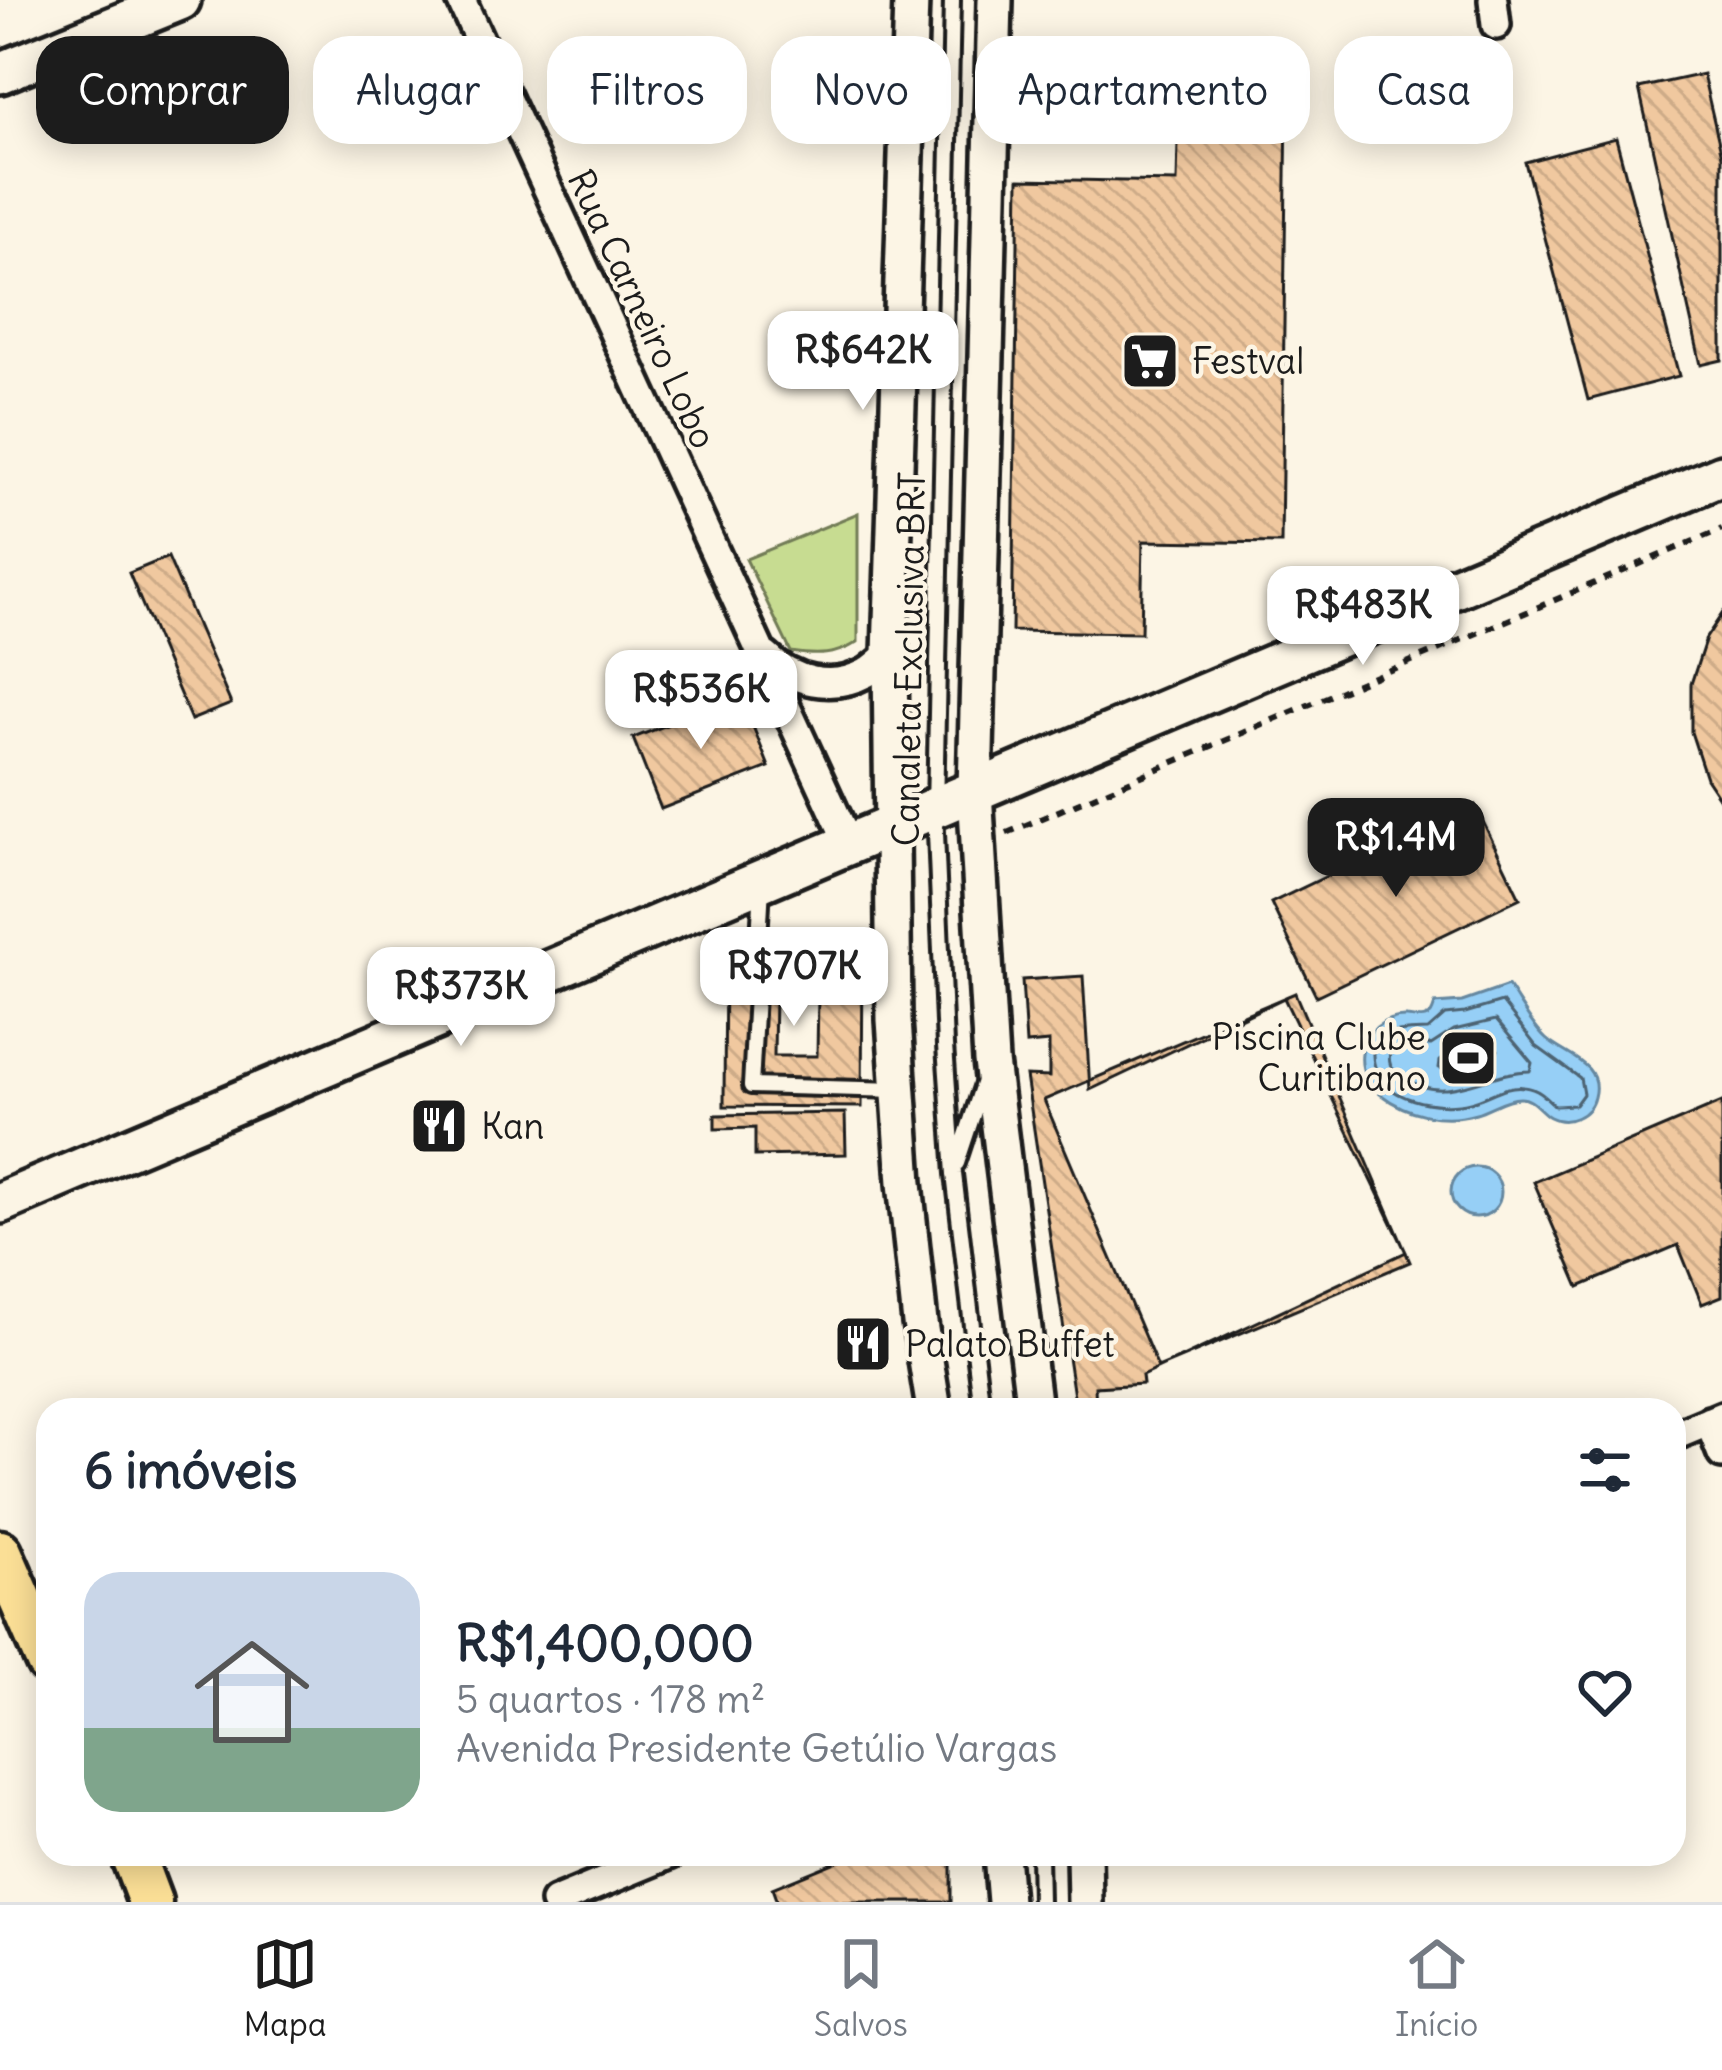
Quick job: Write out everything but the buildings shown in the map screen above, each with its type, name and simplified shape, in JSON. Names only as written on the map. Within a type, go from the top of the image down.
[{"type":"main road","points":[[0,73],[181,0]]},
{"type":"main road","points":[[0,1203],[1722,475]]},
{"type":"main road","points":[[0,1552],[36,1634]]},
{"type":"main road","points":[[136,1866],[150,1902]]},
{"type":"street","name":"Rua Carneiro Lobo","points":[[460,0],[849,844]]},
{"type":"street","points":[[911,0],[890,654],[893,961],[898,1090],[932,1398]]},
{"type":"street","points":[[995,0],[975,791],[991,1061],[1033,1398]]},
{"type":"street","points":[[758,648],[779,669],[807,681],[837,683],[866,673],[890,654]]},
{"type":"street","points":[[1686,1431],[1716,1419],[1722,1454]]},
{"type":"street","points":[[555,1902],[642,1866]]},
{"type":"street","points":[[1002,1866],[1005,1902]]},
{"type":"street","points":[[1084,1866],[1085,1902]]},
{"type":"lane","name":"Canaleta Exclusiva BRT","points":[[952,0],[934,809],[954,1174],[981,1398]]},
{"type":"lane","points":[[762,880],[752,1085],[898,1090]]},
{"type":"lane","points":[[758,960],[893,961]]},
{"type":"lane","name":"Canaleta Exclusiva BRT","points":[[954,1174],[991,1061]]},
{"type":"lane","points":[[1039,1866],[1040,1902]]},
{"type":"path","points":[[1004,834],[1722,529]]},
{"type":"green space","points":[[858,513],[858,642],[826,654],[791,652],[746,559]]},
{"type":"water","name":"Piscina Clube Curitibano","points":[[1508,986],[1541,1033],[1593,1076],[1594,1097],[1583,1114],[1557,1120],[1520,1098],[1464,1116],[1426,1115],[1391,1101],[1369,1082],[1362,1054],[1377,1027],[1399,1017],[1423,1019],[1435,1004],[1462,1002]]},
{"type":"water","points":[[1476,1167],[1494,1174],[1501,1192],[1494,1210],[1476,1217],[1458,1210],[1451,1192],[1458,1174]]},
{"type":"place","name":"Festval","points":[[1150,361]]},
{"type":"place","name":"Piscina Clube Curitibano","points":[[1468,1058]]},
{"type":"place","name":"Kan","points":[[439,1126]]},
{"type":"place","name":"Palato Buffet","points":[[863,1344]]}]
